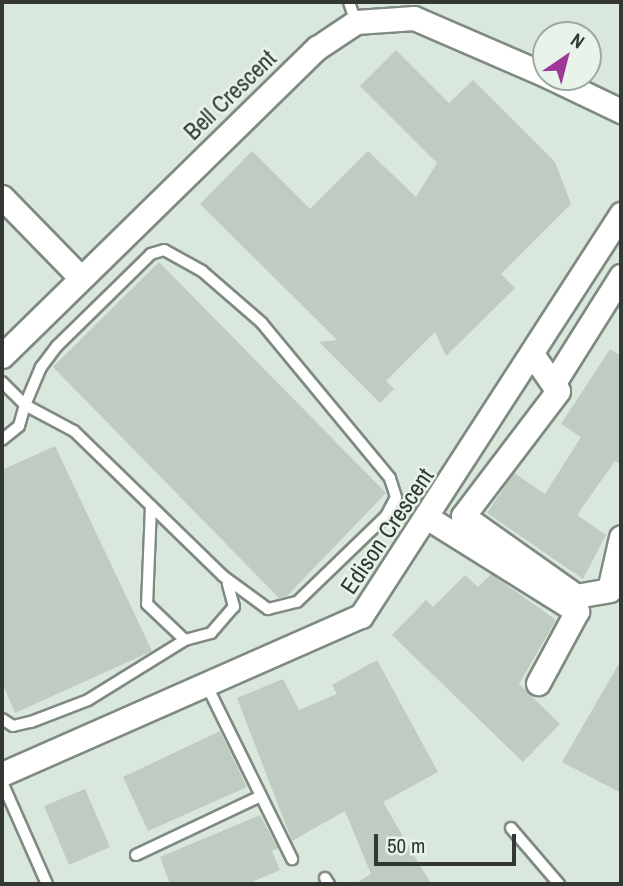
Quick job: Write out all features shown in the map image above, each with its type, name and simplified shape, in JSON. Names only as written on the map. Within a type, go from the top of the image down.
[{"type":"street","name":"Bell Crescent","points":[[2,356],[352,12],[414,18],[532,69]]},
{"type":"street","name":"Bell Crescent","points":[[579,91],[621,111]]},
{"type":"street","points":[[2,197],[80,277]]},
{"type":"street","name":"Edison Crescent","points":[[2,774],[361,616],[428,518],[621,216]]},
{"type":"street","points":[[553,384],[621,276]]},
{"type":"street","points":[[532,354],[558,391],[463,516],[576,596],[609,590],[621,537]]},
{"type":"street","points":[[428,518],[576,611],[538,683]]},
{"type":"lane","points":[[2,382],[25,405],[74,431],[223,576],[262,607],[283,610],[386,516],[396,497],[390,478],[262,324],[202,271],[170,252],[151,254],[57,346],[25,405],[19,426],[2,440]]},
{"type":"lane","points":[[151,506],[147,604],[185,640]]},
{"type":"lane","points":[[2,719],[13,726],[31,722],[88,700],[185,640],[211,633],[234,607],[223,576]]},
{"type":"lane","points":[[207,686],[292,859]]},
{"type":"lane","points":[[2,782],[47,884]]},
{"type":"lane","points":[[136,855],[261,796]]},
{"type":"lane","points":[[511,828],[559,884]]},
{"type":"building","points":[[396,50],[449,103],[473,80],[555,162],[571,204],[501,274],[515,288],[446,356],[435,332],[386,381],[394,389],[380,403],[319,342],[337,340],[200,204],[252,151],[310,209],[368,151],[416,197],[437,163],[360,86]]},
{"type":"building","points":[[159,262],[386,493],[287,596],[279,598],[53,367]]},
{"type":"building","points":[[610,349],[621,356],[621,465],[615,461],[577,515],[606,535],[583,579],[487,513],[514,473],[545,494],[581,437],[561,424]]},
{"type":"building","points":[[55,446],[152,651],[15,713],[2,682],[2,470]]},
{"type":"building","points":[[491,574],[556,620],[519,684],[560,724],[523,762],[392,635],[426,600],[433,607],[465,575],[478,587]]},
{"type":"building","points":[[377,660],[438,772],[383,802],[431,884],[355,884],[371,874],[345,811],[292,841],[237,698],[283,679],[299,710],[337,694],[332,685]]},
{"type":"building","points":[[621,660],[621,793],[562,762]]},
{"type":"building","points":[[220,731],[247,787],[148,831],[123,777]]},
{"type":"building","points":[[85,789],[110,847],[69,865],[44,806]]},
{"type":"building","points":[[260,815],[278,848],[272,851],[280,870],[247,884],[170,884],[160,857]]}]
